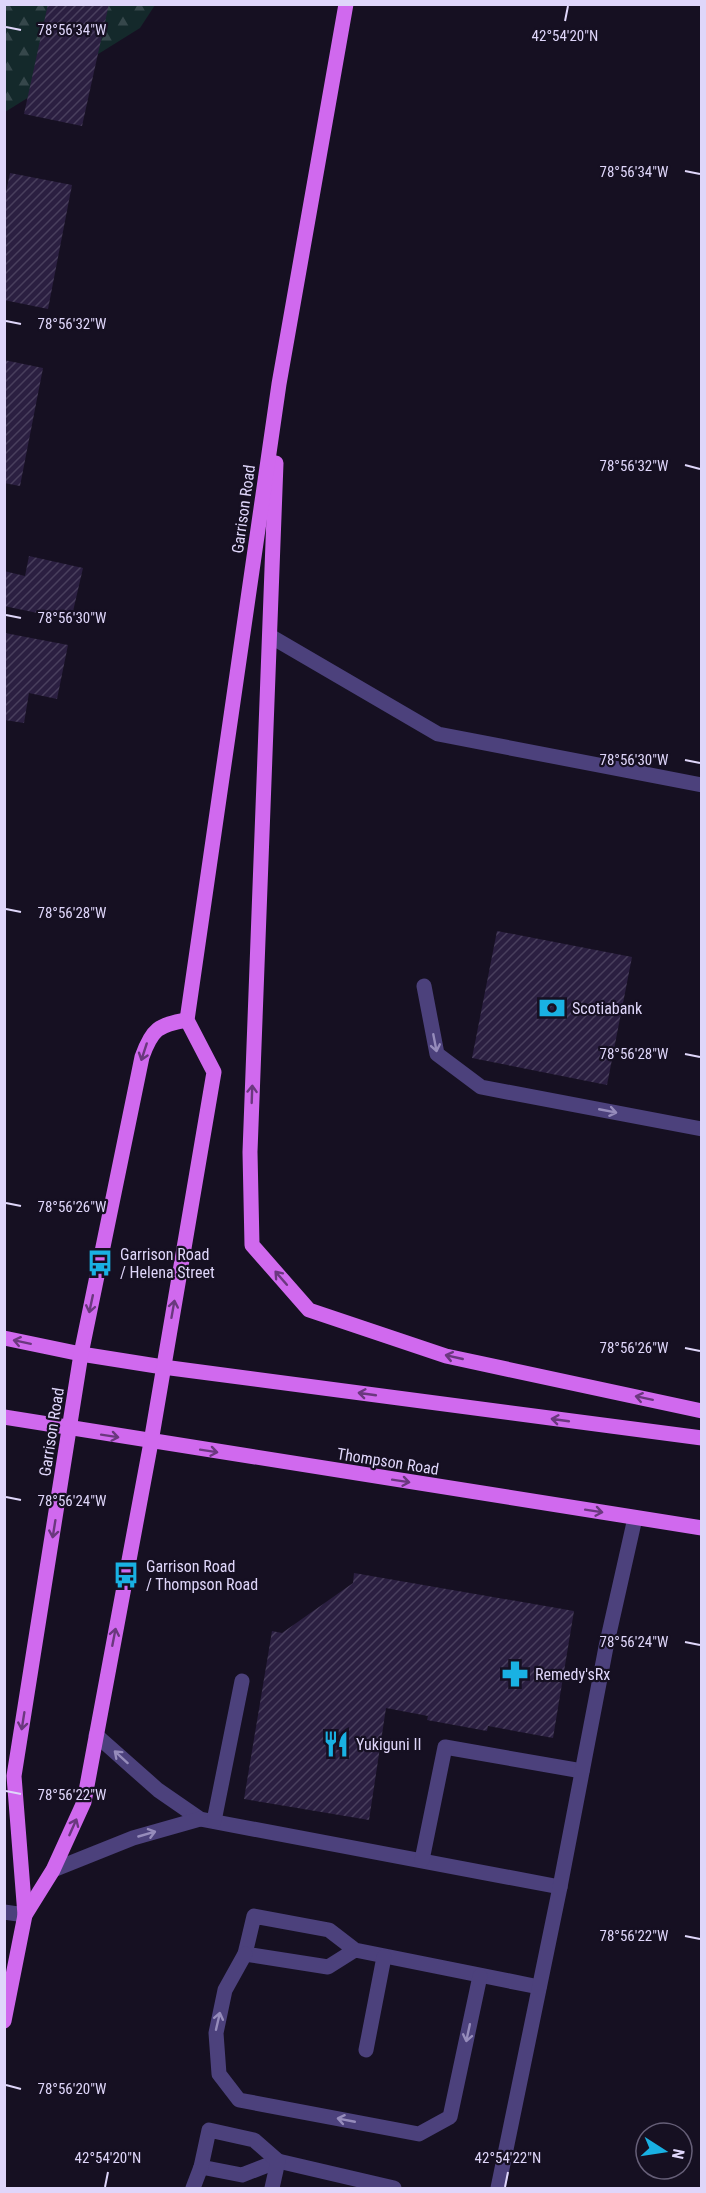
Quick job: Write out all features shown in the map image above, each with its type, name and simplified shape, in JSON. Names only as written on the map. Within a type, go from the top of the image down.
[{"type":"main road","name":"Garrison Road","points":[[25,1915],[53,1870],[84,1802],[151,1442],[214,1072],[187,1020],[279,384],[346,4]]},
{"type":"main road","points":[[279,384],[250,1152],[252,1245],[309,1310],[446,1356],[702,1411]]},
{"type":"main road","name":"Garrison Road","points":[[4,2021],[25,1915],[14,1776],[81,1354],[142,1057],[149,1039],[158,1027],[187,1020]]},
{"type":"main road","points":[[4,1338],[81,1354],[163,1366],[702,1438]]},
{"type":"main road","name":"Thompson Road","points":[[4,1417],[702,1528]]},
{"type":"lane","points":[[270,636],[438,734],[702,785]]},
{"type":"lane","points":[[424,986],[437,1054],[481,1086],[702,1129]]},
{"type":"lane","points":[[498,2188],[560,1887],[606,1647],[635,1518]]},
{"type":"lane","points":[[207,1820],[242,1681]]},
{"type":"lane","points":[[96,1734],[158,1790],[207,1820],[560,1887]]},
{"type":"lane","points":[[422,1860],[446,1747],[582,1771]]},
{"type":"lane","points":[[53,1870],[133,1838],[207,1820]]},
{"type":"lane","points":[[4,1912],[25,1915]]},
{"type":"lane","points":[[480,1976],[450,2117],[419,2134],[239,2100],[219,2074],[216,2032],[225,1990],[245,1954],[254,1916],[329,1930],[355,1950],[539,1987]]},
{"type":"lane","points":[[245,1954],[328,1967],[355,1950]]},
{"type":"lane","points":[[366,2050],[384,1957]]},
{"type":"lane","points":[[193,2188],[201,2167],[209,2130],[254,2140],[278,2161],[394,2188]]},
{"type":"lane","points":[[201,2167],[242,2175],[278,2161]]},
{"type":"lane","points":[[272,2188],[278,2161]]},
{"type":"green space","points":[[5,5],[155,5],[140,28],[5,112]]},
{"type":"building","points":[[48,4],[109,4],[82,126],[24,114]]},
{"type":"building","points":[[10,173],[72,185],[48,309],[4,300],[4,202]]},
{"type":"building","points":[[4,360],[43,368],[20,486],[4,483]]},
{"type":"building","points":[[29,556],[83,568],[71,620],[4,606],[4,571],[25,576]]},
{"type":"building","points":[[5,633],[68,645],[57,699],[29,693],[24,723],[5,720]]},
{"type":"building","name":"Scotiabank","points":[[497,931],[632,957],[607,1085],[472,1058]]},
{"type":"building","points":[[354,1573],[574,1611],[553,1738],[488,1726],[487,1731],[427,1720],[428,1716],[386,1708],[369,1820],[244,1799],[272,1631],[282,1633],[353,1583]]},
{"type":"place","name":"Scotiabank","points":[[552,1008]]},
{"type":"place","name":"Garrison Road / Helena Street","points":[[100,1263]]},
{"type":"place","name":"Garrison Road / Thompson Road","points":[[126,1575]]},
{"type":"place","name":"Remedy'sRx","points":[[515,1674]]},
{"type":"place","name":"Yukiguni II","points":[[336,1744]]}]
